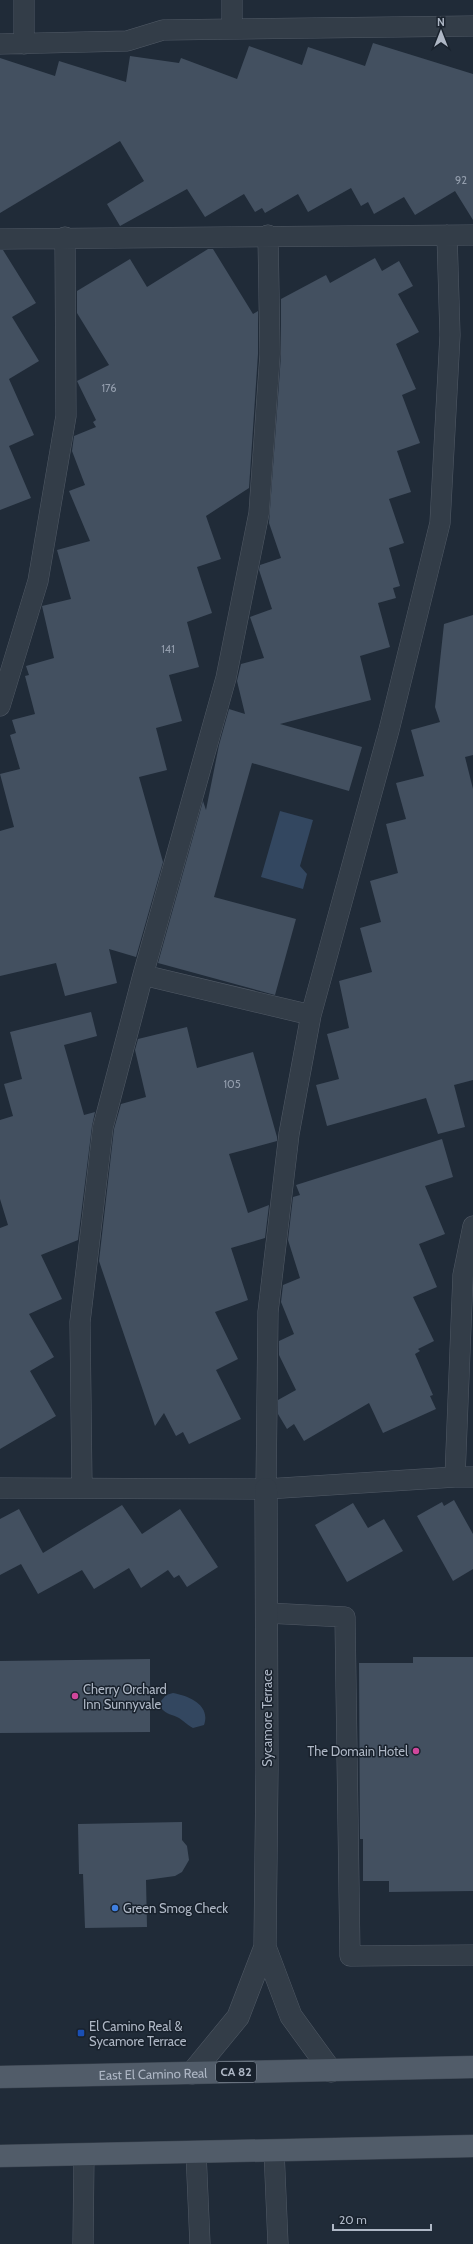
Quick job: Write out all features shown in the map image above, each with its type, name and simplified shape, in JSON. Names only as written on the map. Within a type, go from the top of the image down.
[{"type":"main road","name":"East El Camino Real","points":[[0,2077],[473,2067]]},
{"type":"main road","points":[[0,2156],[473,2146]]},
{"type":"street","name":"Sycamore Terrace","points":[[192,2073],[238,2017],[265,1947],[267,1613],[266,1489]]},
{"type":"street","name":"Sycamore Terrace","points":[[265,1947],[291,2016],[331,2070]]},
{"type":"lane","points":[[24,0],[24,44]]},
{"type":"lane","points":[[232,0],[232,27]]},
{"type":"lane","points":[[0,44],[126,41],[162,30],[232,27],[473,26]]},
{"type":"lane","points":[[0,238],[268,235],[473,235]]},
{"type":"lane","points":[[82,1488],[80,1322],[103,1127],[143,975],[226,678],[259,514],[270,354],[268,235]]},
{"type":"lane","points":[[266,1489],[268,1312],[289,1134],[311,1015],[389,730],[440,523],[450,335],[447,235]]},
{"type":"lane","points":[[0,706],[38,581],[66,416],[64,237]]},
{"type":"lane","points":[[143,975],[311,1015]]},
{"type":"lane","points":[[0,1488],[266,1489],[464,1477],[463,1275],[473,1226]]},
{"type":"lane","points":[[267,1613],[346,1617],[350,1956],[473,1955]]},
{"type":"lane","points":[[274,2150],[278,2244]]},
{"type":"lane","points":[[196,2152],[200,2244]]},
{"type":"lane","points":[[83,2244],[84,2154]]},
{"type":"water","points":[[280,811],[313,820],[300,866],[307,874],[303,889],[261,877]]},
{"type":"water","points":[[173,1693],[192,1699],[201,1707],[205,1718],[204,1725],[193,1728],[161,1708],[161,1701],[166,1695]]},
{"type":"building","points":[[373,43],[473,74],[473,220],[455,191],[415,215],[404,197],[374,214],[368,202],[361,206],[351,188],[308,212],[298,194],[265,213],[262,208],[255,212],[244,194],[205,217],[187,189],[120,226],[107,204],[144,181],[120,141],[0,213],[0,58],[55,76],[59,61],[126,82],[130,56],[179,63],[181,58],[237,79],[249,46],[302,65],[308,47],[365,66]]},
{"type":"building","points":[[208,249],[213,249],[253,314],[258,311],[258,354],[249,488],[206,516],[221,559],[197,567],[212,613],[187,622],[199,667],[169,675],[182,721],[156,728],[167,770],[139,777],[163,862],[136,957],[109,949],[117,983],[65,996],[56,963],[0,976],[0,831],[14,827],[0,774],[20,769],[10,735],[16,733],[12,720],[35,714],[25,676],[29,675],[26,666],[54,658],[42,606],[71,599],[57,550],[90,541],[69,491],[85,485],[72,451],[74,436],[96,427],[93,422],[96,420],[77,381],[109,365],[77,313],[77,291],[130,259],[147,287]]},
{"type":"building","points":[[0,250],[3,250],[36,303],[12,317],[39,361],[9,379],[34,435],[9,446],[31,498],[0,510]]},
{"type":"building","points":[[375,258],[382,271],[399,261],[413,286],[398,294],[419,332],[396,344],[416,389],[402,395],[420,443],[397,451],[411,492],[389,499],[404,543],[389,548],[400,586],[393,588],[396,598],[378,603],[390,647],[360,656],[371,700],[280,724],[362,747],[349,791],[252,763],[214,897],[296,919],[275,995],[158,963],[203,801],[206,810],[219,745],[229,709],[245,714],[237,681],[241,664],[264,658],[250,617],[272,609],[259,570],[260,565],[281,558],[269,523],[281,355],[281,299],[326,275],[330,283]]},
{"type":"building","points":[[473,615],[473,755],[465,757],[473,789],[473,1080],[454,1085],[465,1127],[438,1134],[426,1098],[327,1126],[316,1085],[339,1079],[327,1034],[349,1028],[339,981],[372,972],[360,928],[381,922],[370,881],[398,873],[386,824],[406,819],[396,783],[424,776],[411,730],[440,722],[435,707],[444,624]]},
{"type":"building","points":[[91,1012],[97,1036],[64,1045],[84,1115],[95,1112],[78,1240],[41,1255],[62,1299],[29,1314],[54,1357],[30,1371],[56,1416],[0,1449],[0,1228],[8,1225],[0,1199],[0,1120],[13,1116],[4,1084],[22,1079],[10,1032]]},
{"type":"building","points":[[187,1027],[197,1068],[253,1052],[277,1137],[277,1141],[229,1154],[248,1213],[269,1205],[265,1238],[231,1248],[248,1300],[215,1312],[238,1359],[216,1370],[241,1419],[189,1444],[183,1432],[176,1436],[164,1413],[155,1426],[99,1261],[114,1129],[121,1104],[146,1097],[135,1050],[138,1039]]},
{"type":"building","points":[[442,1139],[453,1177],[425,1186],[445,1234],[419,1244],[437,1287],[413,1297],[434,1341],[418,1349],[420,1351],[415,1354],[433,1395],[430,1396],[436,1409],[383,1433],[369,1403],[304,1441],[294,1424],[287,1429],[278,1414],[278,1400],[296,1390],[279,1355],[279,1341],[294,1334],[281,1302],[283,1285],[300,1278],[288,1240],[293,1197],[300,1195],[296,1185]]},
{"type":"building","points":[[454,1500],[473,1534],[473,1569],[453,1581],[417,1516],[442,1502],[444,1506]]},
{"type":"building","points":[[353,1503],[368,1528],[384,1519],[403,1551],[347,1582],[315,1525]]},
{"type":"building","points":[[122,1505],[142,1534],[180,1509],[218,1567],[187,1587],[179,1575],[174,1578],[168,1570],[141,1588],[129,1568],[94,1589],[82,1570],[38,1594],[21,1564],[0,1575],[0,1519],[19,1509],[43,1553]]},
{"type":"building","name":"The Domain Hotel","points":[[413,1657],[473,1657],[473,1891],[389,1892],[389,1881],[363,1881],[363,1839],[360,1839],[359,1663],[413,1663]]},
{"type":"building","name":"Cherry Orchard Inn Sunnyvale","points":[[150,1659],[150,1732],[0,1733],[0,1661]]},
{"type":"building","points":[[182,1822],[182,1840],[187,1846],[189,1860],[182,1872],[175,1876],[146,1880],[147,1927],[85,1928],[83,1874],[79,1874],[78,1824]]},
{"type":"place","name":"Cherry Orchard Inn Sunnyvale","points":[[75,1696]]},
{"type":"place","name":"The Domain Hotel","points":[[416,1751]]},
{"type":"place","name":"Green Smog Check","points":[[115,1908]]},
{"type":"place","name":"El Camino Real & Sycamore Terrace","points":[[81,2033]]}]
